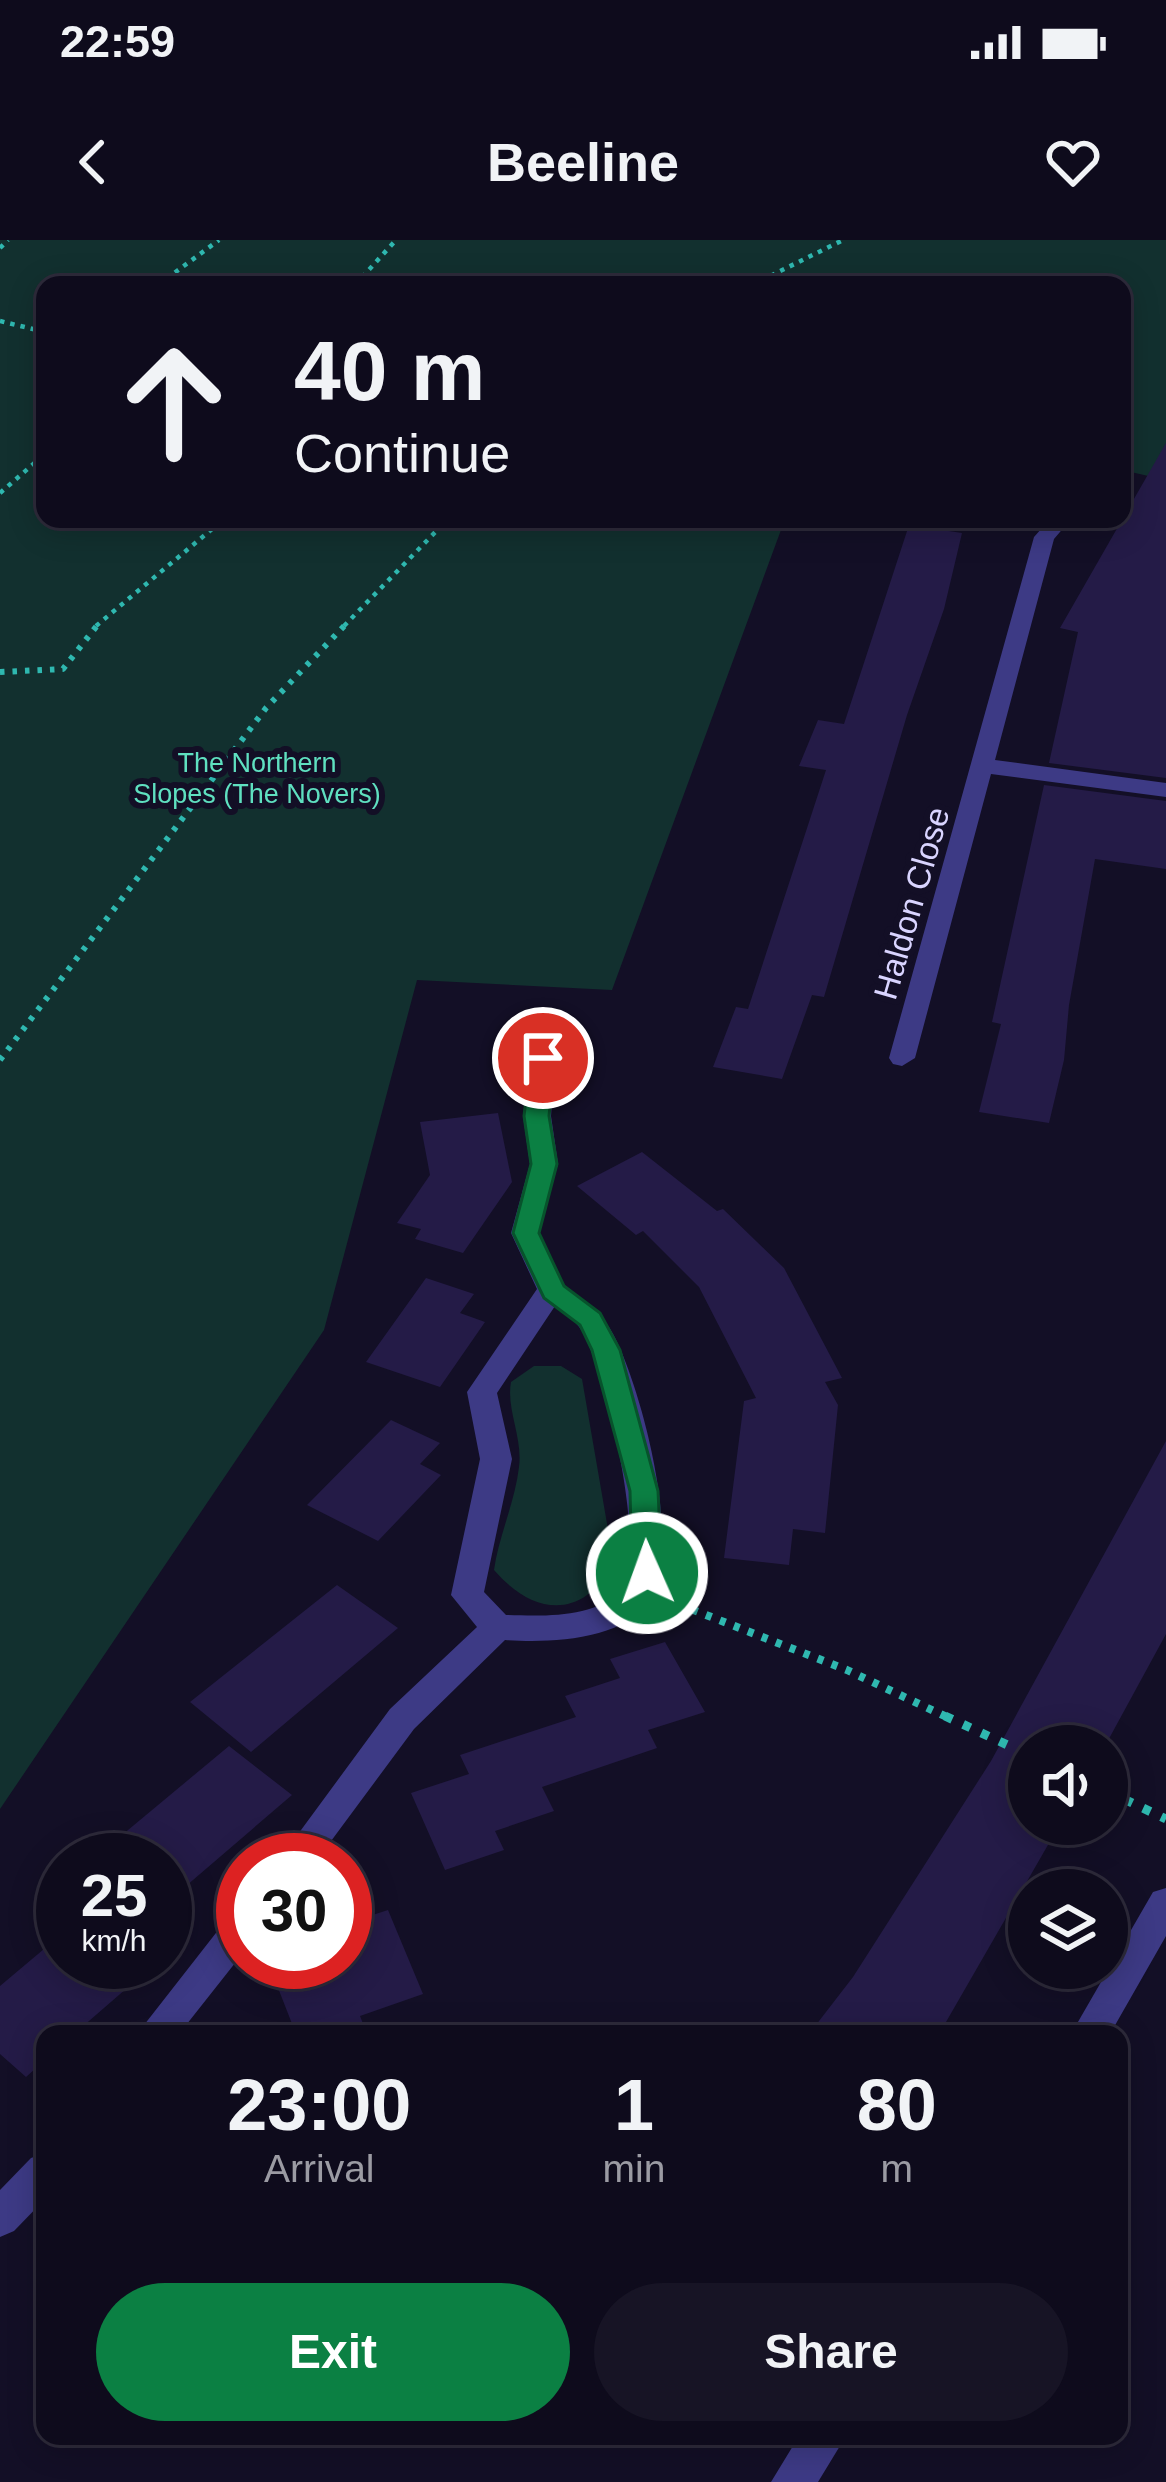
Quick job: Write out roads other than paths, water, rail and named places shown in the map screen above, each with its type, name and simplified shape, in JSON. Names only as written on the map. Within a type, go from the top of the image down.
[{"type":"street","name":"Haldon Close","points":[[902,1058],[1043,537],[1052,528]]},
{"type":"street","points":[[984,766],[1166,790]]},
{"type":"street","points":[[543,1058],[537,1116],[544,1164],[526,1233],[553,1292],[590,1319],[618,1389],[644,1491],[647,1573],[641,1591],[622,1609],[529,1629],[497,1627],[467,1595],[496,1459],[482,1392],[541,1302],[553,1292]]},
{"type":"street","points":[[317,1833],[402,1720],[497,1627]]},
{"type":"street","points":[[1095,2025],[1166,1904]]},
{"type":"street","points":[[163,2025],[216,1960]]},
{"type":"street","points":[[0,2218],[36,2180]]},
{"type":"street","points":[[792,2482],[819,2445]]},
{"type":"park label","name":"The Northern Slopes (The Novers)","points":[[257,778]]}]
